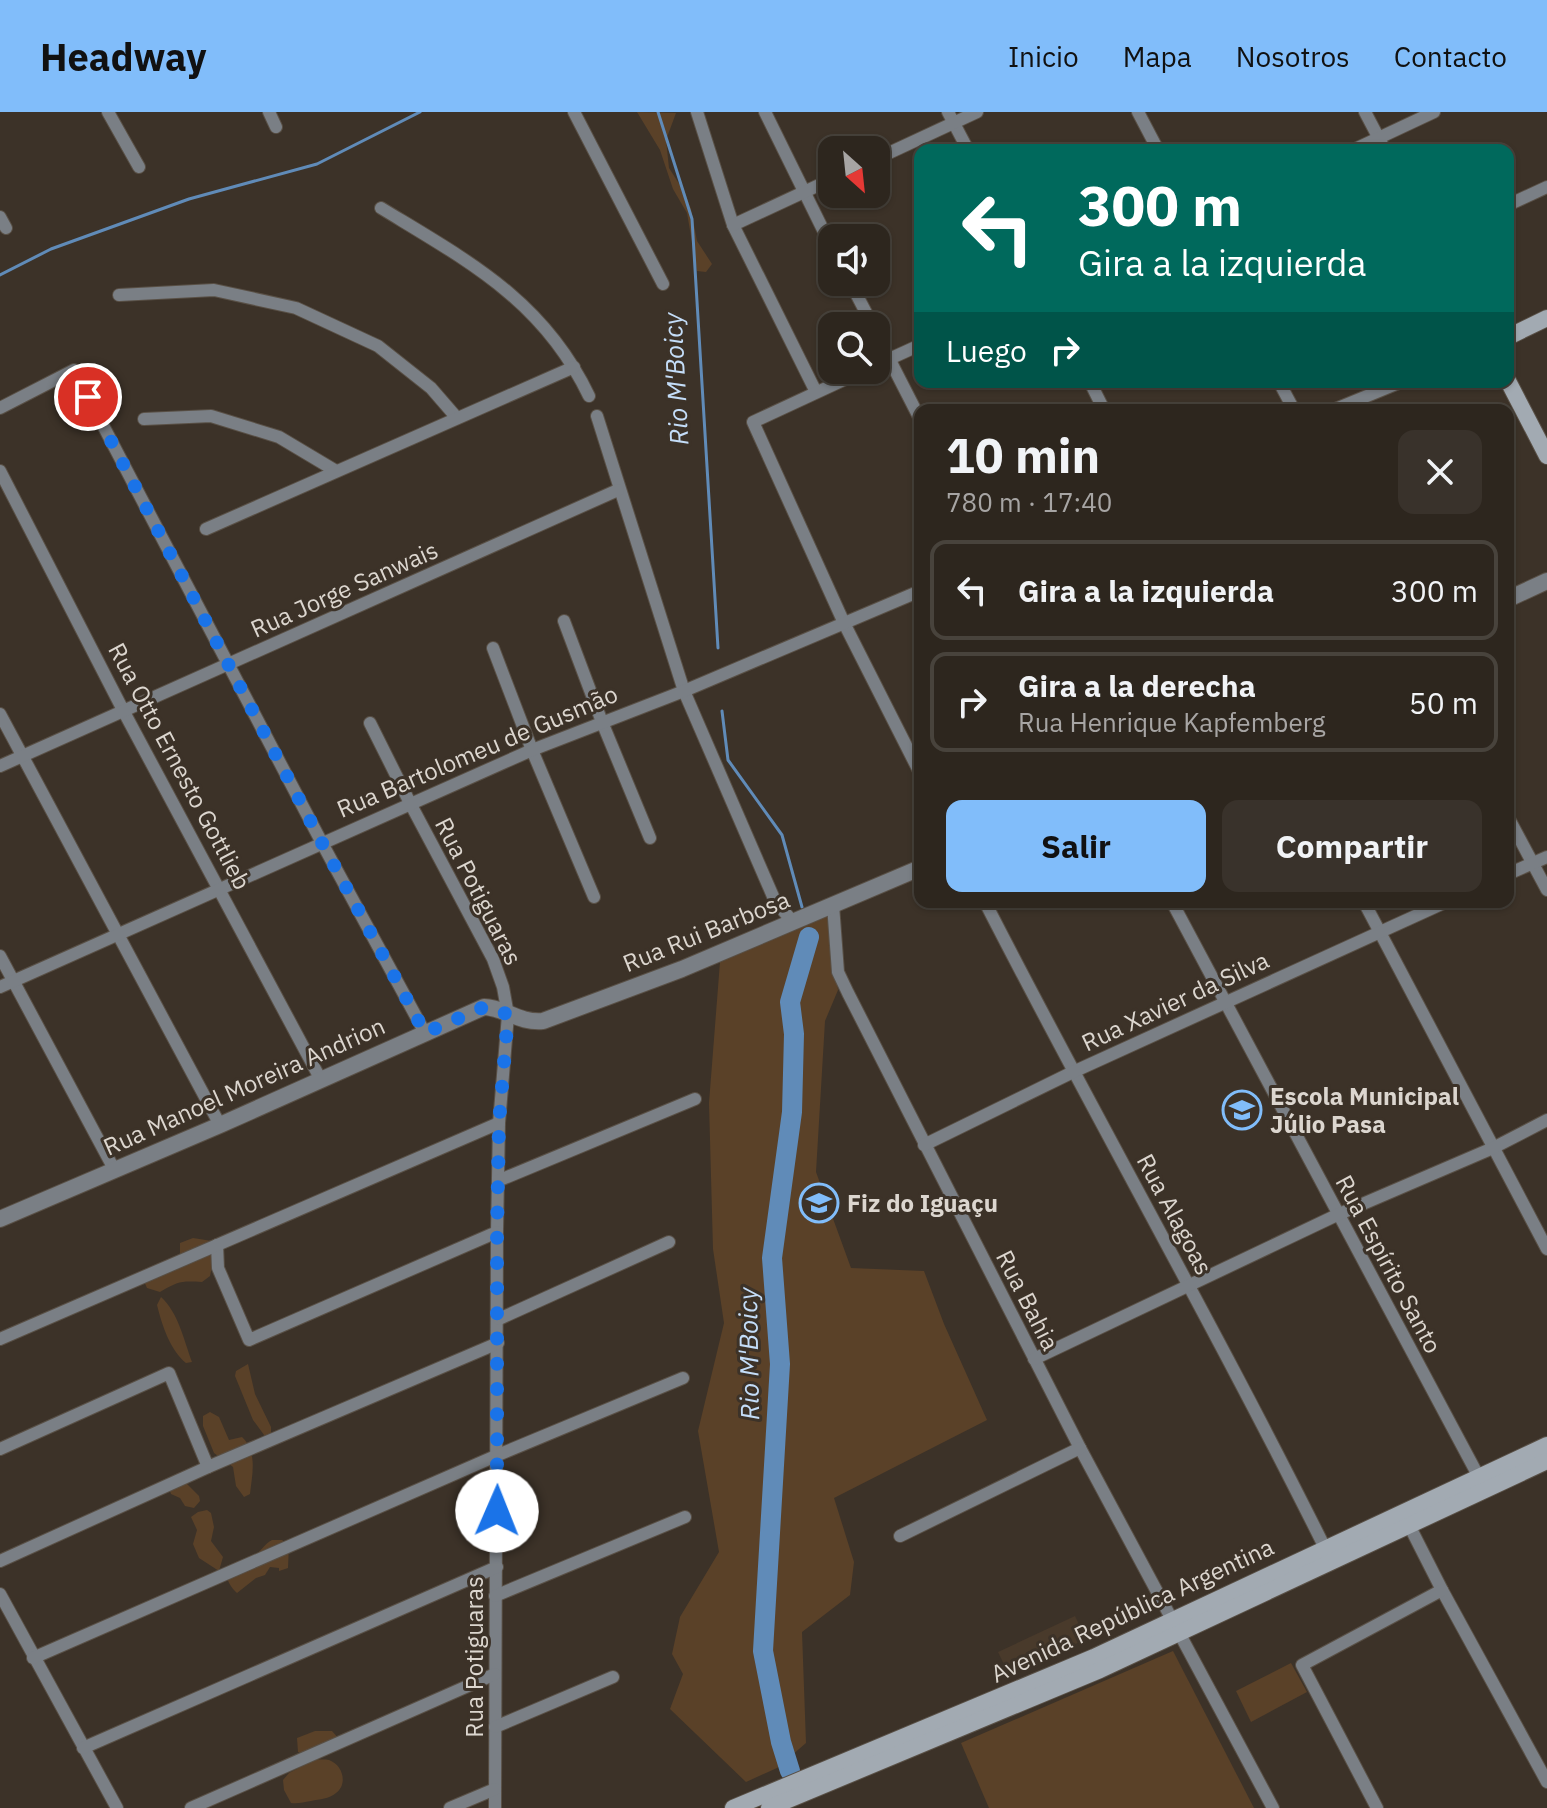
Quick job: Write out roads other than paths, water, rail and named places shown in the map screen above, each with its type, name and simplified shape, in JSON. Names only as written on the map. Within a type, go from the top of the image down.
[{"type":"main road","points":[[1514,334],[1547,318]]},
{"type":"main road","points":[[1512,388],[1547,456]]},
{"type":"main road","name":"Avenida República Argentina","points":[[1328,1554],[1409,1525],[1547,1445]]},
{"type":"main road","name":"Avenida República Argentina","points":[[733,1808],[1175,1625],[1482,1483],[1547,1461]]},
{"type":"main road","name":"Avenida República Argentina","points":[[769,1808],[1100,1670],[1175,1625]]},
{"type":"street","points":[[108,112],[139,167]]},
{"type":"street","points":[[269,112],[276,127]]},
{"type":"street","points":[[574,112],[663,284]]},
{"type":"street","points":[[697,112],[733,225],[816,392]]},
{"type":"street","points":[[765,112],[820,224]]},
{"type":"street","points":[[890,151],[951,118],[977,112]]},
{"type":"street","points":[[1138,112],[1155,144]]},
{"type":"street","points":[[1365,112],[1382,144]]},
{"type":"street","points":[[1365,144],[1434,112]]},
{"type":"street","points":[[951,118],[965,144]]},
{"type":"street","points":[[733,225],[818,185]]},
{"type":"street","points":[[1514,202],[1547,187]]},
{"type":"street","points":[[381,208],[480,268],[550,332],[589,396]]},
{"type":"street","points":[[119,295],[214,290],[296,308],[378,346],[431,388],[457,418]]},
{"type":"street","points":[[914,348],[890,359],[914,407]]},
{"type":"street","points":[[206,529],[574,367]]},
{"type":"street","points":[[0,408],[74,370],[425,1033]]},
{"type":"street","points":[[834,384],[753,422],[844,623],[914,761]]},
{"type":"street","points":[[1348,404],[1386,388]]},
{"type":"street","points":[[144,419],[211,416],[279,437],[336,471]]},
{"type":"street","points":[[600,422],[618,490],[684,691],[770,891],[793,922]]},
{"type":"street","name":"Rua Otto Ernesto Gottlieb","points":[[0,471],[124,712],[321,1080]]},
{"type":"street","name":"Rua Jorge Sanwais","points":[[0,766],[618,490]]},
{"type":"street","points":[[1514,596],[1547,581]]},
{"type":"street","name":"Rua Bartolomeu de Gusmão","points":[[0,987],[532,750],[684,691],[914,594]]},
{"type":"street","points":[[564,621],[650,838]]},
{"type":"street","points":[[493,648],[594,897]]},
{"type":"street","points":[[0,714],[220,1125]]},
{"type":"street","name":"Rua Potiguaras","points":[[370,723],[493,959],[503,987],[508,1015],[499,1123],[497,1232],[495,1808]]},
{"type":"street","points":[[1514,829],[1547,890]]},
{"type":"street","points":[[1514,872],[1547,857]]},
{"type":"street","name":"Rua Rui Barbosa","points":[[508,1015],[527,1022],[543,1021],[682,969],[914,871]]},
{"type":"street","name":"Rua Bahia","points":[[833,905],[838,972],[1080,1448],[1273,1808]]},
{"type":"street","name":"Rua Alagoas","points":[[988,908],[1328,1554]]},
{"type":"street","name":"Rua Espírito Santo","points":[[1175,908],[1482,1483]]},
{"type":"street","points":[[1367,908],[1547,1249]]},
{"type":"street","name":"Rua Xavier da Silva","points":[[924,1145],[1073,1072],[1433,908]]},
{"type":"street","points":[[0,956],[114,1169]]},
{"type":"street","name":"Rua Manoel Moreira Andrion","points":[[0,1219],[484,1007],[495,1008],[508,1015]]},
{"type":"street","points":[[500,1180],[695,1099]]},
{"type":"street","points":[[1034,1359],[1337,1215],[1493,1148],[1547,1120]]},
{"type":"street","points":[[0,1339],[499,1123]]},
{"type":"street","points":[[217,1245],[218,1268],[249,1340],[497,1232]]},
{"type":"street","points":[[499,1319],[669,1242]]},
{"type":"street","points":[[0,1561],[208,1467],[498,1343]]},
{"type":"street","points":[[0,1449],[169,1373],[208,1467]]},
{"type":"street","points":[[33,1658],[498,1455],[683,1378]]},
{"type":"street","points":[[900,1536],[1080,1448]]},
{"type":"street","points":[[495,1596],[685,1517]]},
{"type":"street","points":[[1409,1525],[1547,1782]]},
{"type":"street","points":[[83,1748],[497,1567]]},
{"type":"street","points":[[1377,1808],[1302,1665],[1442,1590]]},
{"type":"street","points":[[0,1594],[117,1808]]},
{"type":"street","points":[[191,1808],[495,1674]]},
{"type":"street","points":[[495,1727],[613,1677]]},
{"type":"street","points":[[450,1808],[495,1789]]},
{"type":"waterway","points":[[0,275],[51,249],[189,199],[317,164],[420,112]]},
{"type":"waterway","name":"Rio M'Boicy","points":[[658,112],[692,219],[718,648]]},
{"type":"waterway","name":"Rio M'Boicy","points":[[722,711],[728,760],[782,835],[802,907]]},
{"type":"waterway","name":"Rio M'Boicy","points":[[790,1771],[781,1742],[763,1651],[780,1364],[772,1258],[792,1112],[794,1034],[790,1002],[809,937]]},
{"type":"place","name":"Escola Municipal Júlio Pasa","points":[[1242,1110]]},
{"type":"place","name":"Fiz do Iguaçu","points":[[819,1203]]}]
